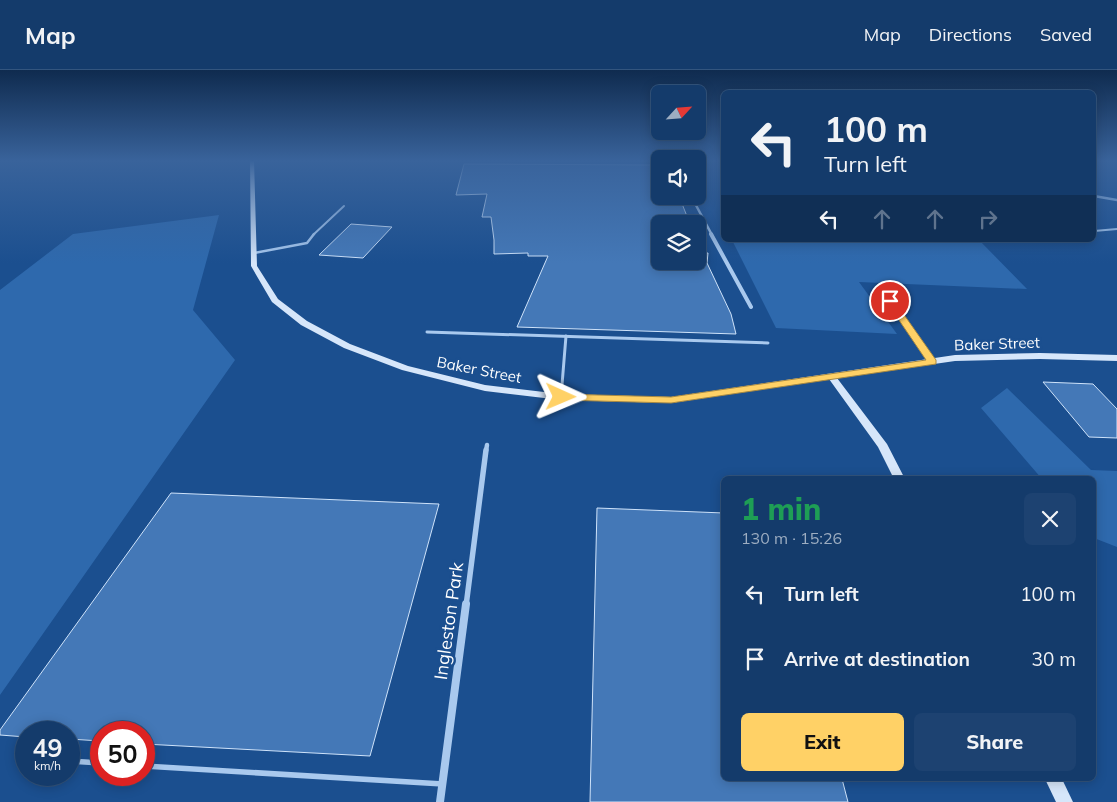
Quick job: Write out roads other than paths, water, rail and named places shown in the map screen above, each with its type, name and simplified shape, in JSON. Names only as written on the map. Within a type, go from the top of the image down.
[{"type":"main road","name":"Baker Street","points":[[253,194],[254,266],[275,300],[304,323],[347,346],[405,368],[486,388],[561,397],[671,400],[955,358],[1040,356],[1117,358]]},
{"type":"main road","points":[[832,377],[883,446],[898,476]]},
{"type":"main road","points":[[1054,781],[1065,802]]},
{"type":"street","points":[[1096,196],[1117,200]]},
{"type":"street","points":[[695,205],[751,307]]},
{"type":"street","name":"Ingleston Park","points":[[440,802],[487,445]]},
{"type":"lane","points":[[254,253],[307,243],[320,226],[344,206]]},
{"type":"lane","points":[[1096,232],[1117,229]]},
{"type":"lane","points":[[890,301],[933,362]]},
{"type":"lane","points":[[427,332],[768,342]]},
{"type":"lane","points":[[561,397],[566,336]]},
{"type":"lane","points":[[155,767],[442,784]]}]
